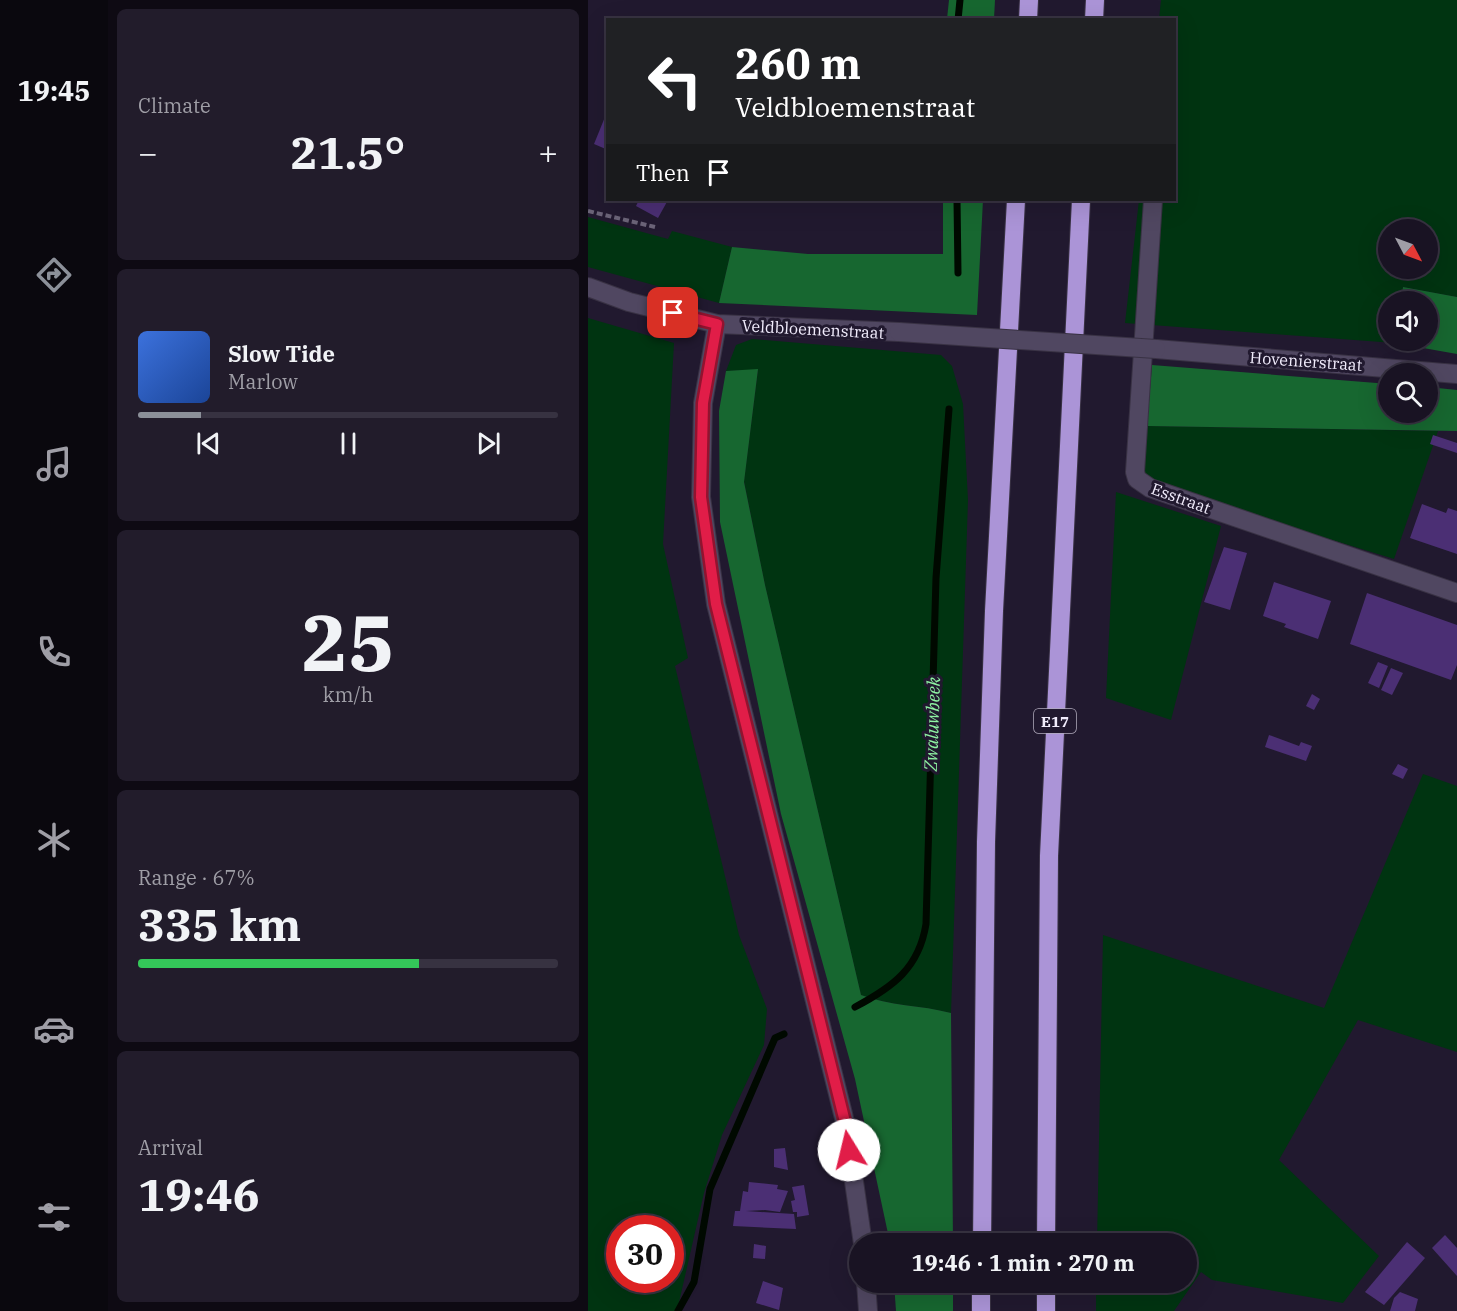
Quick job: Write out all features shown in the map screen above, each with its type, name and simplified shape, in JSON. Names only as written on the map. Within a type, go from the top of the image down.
[{"type":"highway","points":[[1028,18],[1029,0]]},
{"type":"highway","points":[[1094,18],[1095,0]]},
{"type":"highway","points":[[982,1233],[987,807],[994,611],[1016,201]]},
{"type":"highway","name":"E17","points":[[1046,1233],[1049,856],[1074,282],[1081,201]]},
{"type":"highway","points":[[981,1293],[981,1311]]},
{"type":"highway","points":[[1046,1293],[1046,1311]]},
{"type":"street","name":"Esstraat","points":[[1153,201],[1134,472],[1137,480],[1150,488],[1457,593]]},
{"type":"street","name":"Veldbloemenstraat","points":[[588,287],[629,302],[717,324],[899,332],[1156,349]]},
{"type":"street","points":[[717,324],[703,403],[701,497],[716,604],[846,1126],[861,1233]]},
{"type":"street","name":"Hovenierstraat","points":[[1156,349],[1457,374]]},
{"type":"street","points":[[867,1293],[868,1311]]},
{"type":"path","points":[[588,211],[655,227]]},
{"type":"green space","points":[[949,0],[995,0],[994,18],[947,18]]},
{"type":"green space","points":[[1161,0],[1457,0],[1457,297],[1438,293],[1438,291],[1403,287],[1402,291],[1378,291],[1378,342],[1125,323],[1139,201],[1176,201],[1176,18],[1159,18]]},
{"type":"green space","points":[[943,201],[983,201],[977,315],[719,303],[732,247],[808,254],[943,254]]},
{"type":"green space","points":[[588,217],[668,239],[672,231],[732,247],[719,303],[588,267]]},
{"type":"green space","points":[[1403,287],[1425,291],[1402,291]]},
{"type":"green space","points":[[1438,293],[1457,297],[1457,354],[1438,351]]},
{"type":"green space","points":[[588,318],[674,343],[663,544],[688,658],[675,666],[739,935],[767,1009],[764,1045],[722,1135],[704,1193],[684,1280],[684,1215],[606,1215],[606,1293],[681,1293],[677,1311],[588,1311]]},
{"type":"green space","points":[[752,339],[941,355],[952,366],[963,404],[968,500],[951,1013],[861,995],[765,585],[744,481],[758,370],[726,371],[736,345]]},
{"type":"green space","points":[[1152,365],[1378,383],[1378,423],[1438,423],[1438,388],[1457,390],[1457,431],[1147,426]]},
{"type":"green space","points":[[758,369],[744,482],[765,585],[861,995],[951,1013],[953,1233],[888,1233],[855,1079],[781,814],[720,522],[719,411],[726,371]]},
{"type":"green space","points":[[1147,426],[1438,431],[1394,559],[1147,483],[1142,478]]},
{"type":"green space","points":[[1116,492],[1221,526],[1171,720],[1106,698]]},
{"type":"green space","points":[[1423,774],[1457,786],[1457,1052],[1358,1020],[1279,1160],[1379,1256],[1343,1303],[1212,1280],[1201,1272],[1197,1278],[1197,1233],[1097,1233],[1103,935],[1324,1008]]},
{"type":"green space","points":[[895,1293],[953,1293],[953,1311],[896,1311]]},
{"type":"green space","points":[[1096,1293],[1186,1293],[1174,1311],[1096,1311]]},
{"type":"building","points":[[606,114],[606,149],[594,144]]},
{"type":"building","points":[[638,201],[667,201],[658,218],[636,206]]},
{"type":"building","points":[[1433,435],[1457,443],[1457,453],[1430,444]]},
{"type":"building","points":[[1422,504],[1446,513],[1448,508],[1457,511],[1457,554],[1410,538]]},
{"type":"building","points":[[1224,547],[1247,553],[1230,610],[1204,602]]},
{"type":"building","points":[[1274,582],[1331,601],[1318,639],[1284,627],[1286,624],[1263,616]]},
{"type":"building","points":[[1367,593],[1457,625],[1457,665],[1451,680],[1350,644]]},
{"type":"building","points":[[1378,662],[1388,666],[1379,688],[1368,683]]},
{"type":"building","points":[[1391,668],[1403,673],[1392,695],[1381,690]]},
{"type":"building","points":[[1312,694],[1320,699],[1314,710],[1306,706]]},
{"type":"building","points":[[1269,735],[1299,746],[1301,742],[1312,746],[1306,761],[1265,747]]},
{"type":"building","points":[[1398,764],[1408,769],[1403,779],[1392,774]]},
{"type":"building","points":[[785,1148],[788,1170],[774,1167],[774,1149]]},
{"type":"building","points":[[749,1182],[778,1185],[777,1189],[788,1191],[780,1212],[746,1211],[794,1214],[796,1229],[733,1226],[735,1211],[740,1211],[743,1191],[748,1192]]},
{"type":"building","points":[[804,1185],[809,1215],[797,1217],[797,1212],[793,1212],[791,1201],[795,1200],[792,1187]]},
{"type":"building","points":[[1445,1235],[1457,1248],[1457,1276],[1432,1248]]},
{"type":"building","points":[[1407,1242],[1425,1258],[1384,1305],[1365,1292]]},
{"type":"building","points":[[754,1244],[766,1246],[765,1259],[753,1258]]},
{"type":"building","points":[[763,1281],[783,1288],[779,1310],[756,1303]]},
{"type":"building","points":[[1400,1292],[1418,1299],[1415,1311],[1390,1311],[1394,1298]]},
{"type":"waterway","name":"Zwaluwbeek","points":[[958,18],[960,0]]},
{"type":"waterway","name":"Zwaluwbeek","points":[[957,201],[958,273]]},
{"type":"waterway","name":"Zwaluwbeek","points":[[855,1007],[881,992],[902,975],[917,953],[926,924],[936,578],[949,409]]},
{"type":"waterway","name":"Zwaluwbeek","points":[[678,1311],[694,1282],[710,1189],[775,1038],[784,1034]]},
{"type":"route","points":[[673,313],[717,324],[703,403],[701,497],[716,604],[846,1126],[849,1150]]}]
